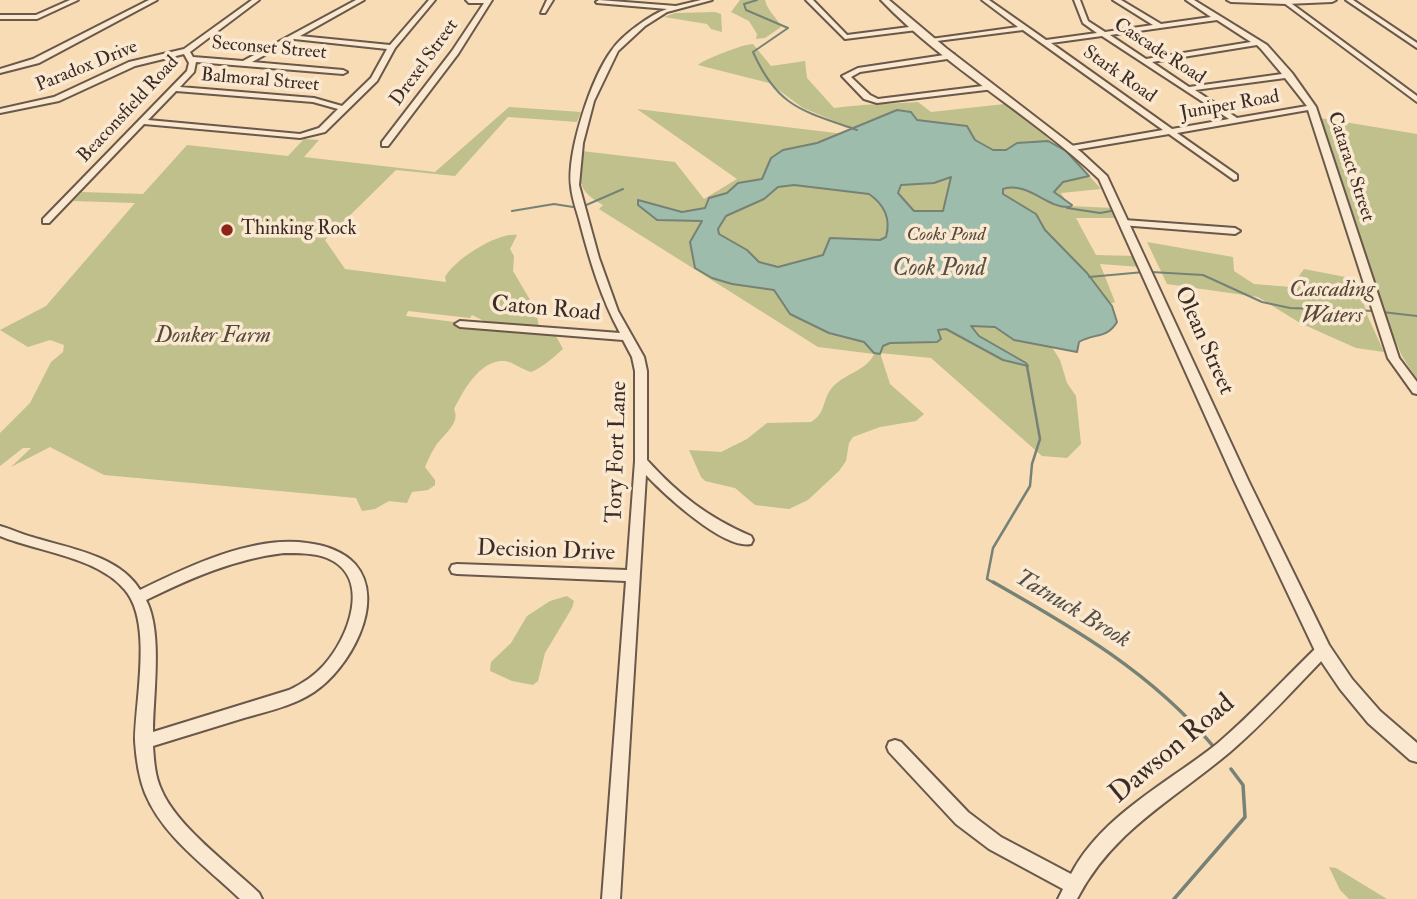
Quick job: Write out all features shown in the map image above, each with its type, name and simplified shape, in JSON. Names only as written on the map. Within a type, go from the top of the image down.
[{"type":"street","points":[[0,17],[37,17],[75,0]]},
{"type":"street","name":"Paradox Drive","points":[[0,71],[40,59],[154,0]]},
{"type":"street","name":"Beaconsfield Road","points":[[46,221],[190,72],[193,63],[189,55],[256,0]]},
{"type":"street","points":[[245,63],[361,0]]},
{"type":"street","points":[[142,121],[300,136],[322,130],[374,79],[392,47],[432,0]]},
{"type":"street","points":[[543,12],[550,0]]},
{"type":"street","name":"Tory Fort Lane","points":[[611,899],[641,461],[641,371],[638,357],[601,281],[574,172],[590,101],[610,58],[643,25],[682,4],[709,0]]},
{"type":"street","points":[[809,0],[845,37],[917,28]]},
{"type":"street","name":"Olean Street","points":[[885,0],[931,41],[1071,149],[1103,178],[1242,482],[1323,650],[1366,709],[1417,754]]},
{"type":"street","name":"Stark Road","points":[[985,0],[1234,177]]},
{"type":"street","name":"Cascade Road","points":[[1077,0],[1082,20],[1237,121]]},
{"type":"street","points":[[1115,0],[1160,26]]},
{"type":"street","name":"Cataract Street","points":[[1189,0],[1259,43],[1289,75],[1312,107],[1394,358],[1417,390]]},
{"type":"street","points":[[1231,0],[1332,0]]},
{"type":"street","points":[[1349,0],[1417,46]]},
{"type":"street","points":[[469,1],[488,1]]},
{"type":"street","name":"Drexel Street","points":[[385,144],[455,52],[488,1]]},
{"type":"street","points":[[599,2],[682,4]]},
{"type":"street","points":[[1286,2],[1417,100]]},
{"type":"street","points":[[1045,43],[1219,18]]},
{"type":"street","points":[[931,41],[1025,28]]},
{"type":"street","points":[[292,37],[392,47]]},
{"type":"street","points":[[1145,61],[1259,43]]},
{"type":"street","name":"Paradox Drive","points":[[0,111],[56,99],[132,64],[189,55]]},
{"type":"street","name":"Seconset Street","points":[[189,55],[343,72]]},
{"type":"street","points":[[951,56],[858,70],[846,76],[867,97],[877,102],[991,87]]},
{"type":"street","points":[[1188,89],[1289,75]]},
{"type":"street","name":"Balmoral Street","points":[[174,89],[314,100],[342,108]]},
{"type":"street","name":"Juniper Road","points":[[1071,149],[1312,107]]},
{"type":"street","points":[[1125,223],[1235,231]]},
{"type":"street","name":"Caton Road","points":[[460,324],[627,337]]},
{"type":"street","points":[[641,461],[685,509],[746,540]]},
{"type":"street","points":[[2,534],[106,568],[131,586],[138,597],[146,624],[143,741],[147,773],[158,803],[174,823],[253,899]]},
{"type":"street","points":[[138,597],[219,562],[257,552],[297,547],[327,552],[344,562],[356,578],[361,598],[358,623],[352,638],[334,664],[311,686],[273,703],[143,741]]},
{"type":"street","name":"Decision Drive","points":[[457,569],[634,576]]},
{"type":"street","name":"Dawson Road","points":[[1070,892],[1085,866],[1130,817],[1224,747],[1323,650]]},
{"type":"street","points":[[895,747],[962,818],[1070,892]]},
{"type":"green space","points":[[740,0],[765,0],[781,27],[765,38],[756,39],[757,34],[749,21],[731,12]]},
{"type":"green space","points":[[675,13],[721,14],[722,32],[711,29],[707,24],[664,17]]},
{"type":"green space","name":"Cooks Pond","points":[[753,44],[771,66],[805,61],[807,78],[834,108],[918,102],[931,112],[1005,104],[1072,157],[1101,189],[1061,193],[1069,206],[1113,208],[1117,218],[1076,218],[1096,255],[1136,256],[1141,267],[1100,264],[1115,302],[1076,315],[1050,344],[1060,360],[1067,383],[1076,396],[1081,444],[1067,458],[1042,456],[931,358],[880,353],[890,384],[924,414],[916,421],[880,427],[853,437],[849,443],[846,461],[839,471],[808,500],[789,509],[755,505],[735,488],[705,481],[701,477],[689,450],[721,452],[747,439],[767,423],[811,422],[822,411],[831,389],[866,365],[874,354],[818,347],[599,209],[603,205],[588,194],[581,183],[582,151],[675,162],[704,199],[737,179],[637,109],[844,134],[851,131],[852,128],[803,108],[769,83],[698,65],[724,52]]},
{"type":"green space","name":"Donker Farm","points":[[509,107],[581,112],[577,122],[508,117],[455,176],[396,170],[325,240],[345,269],[446,282],[445,277],[450,270],[467,255],[499,238],[517,235],[510,249],[514,256],[513,271],[536,310],[539,327],[549,335],[556,336],[563,349],[531,372],[505,361],[488,365],[480,371],[462,394],[454,409],[456,414],[453,424],[435,447],[425,467],[435,480],[435,485],[428,490],[412,492],[407,503],[389,501],[375,509],[362,511],[356,498],[104,475],[50,447],[11,467],[31,448],[23,448],[0,466],[0,433],[30,403],[51,362],[63,352],[64,345],[50,340],[28,347],[0,330],[46,306],[135,203],[73,201],[82,192],[143,194],[187,145],[288,156],[304,139],[319,140],[304,157],[435,172]],"holes":[[[408,311],[470,318],[472,315],[496,327],[406,316]]]},
{"type":"green space","points":[[1320,118],[1417,134],[1417,380],[1402,356],[1385,317]]},
{"type":"green space","name":"Cascading Waters","points":[[1147,242],[1233,257],[1234,271],[1254,284],[1291,287],[1304,269],[1356,279],[1368,317],[1384,352],[1356,348],[1300,323],[1258,297],[1167,284]]},
{"type":"green space","points":[[567,596],[574,601],[572,608],[545,653],[538,681],[533,685],[512,681],[490,671],[491,662],[511,643],[527,616],[550,601]]},
{"type":"green space","points":[[1329,867],[1336,868],[1387,899],[1349,899],[1340,890]]},
{"type":"water","name":"Cook Pond","points":[[897,110],[911,112],[917,120],[967,126],[975,140],[993,150],[1006,150],[1017,143],[1048,141],[1066,151],[1089,176],[1063,182],[1054,192],[1072,205],[1070,207],[1053,204],[1021,189],[1003,189],[1003,194],[1036,214],[1045,230],[1087,273],[1112,306],[1117,322],[1109,331],[1079,342],[1077,352],[1014,340],[995,327],[971,326],[979,336],[1028,366],[1003,360],[946,329],[938,330],[941,339],[937,342],[890,343],[883,346],[880,354],[874,353],[864,342],[829,333],[790,314],[774,290],[732,284],[712,278],[695,268],[690,242],[702,221],[657,220],[638,205],[638,200],[682,212],[705,208],[709,198],[727,193],[738,183],[762,179],[771,158],[783,150],[817,143]],"holes":[[[951,177],[943,211],[914,211],[898,193],[901,185],[934,183]],[[794,185],[869,194],[885,213],[888,224],[886,237],[880,240],[830,238],[823,255],[778,267],[759,262],[747,250],[719,234],[718,229],[726,216],[764,199],[778,187]]]},
{"type":"waterway","name":"Tatnuck Brook","points":[[757,0],[744,4],[746,10],[788,28],[753,52],[772,85],[794,105],[807,112],[857,130]]},
{"type":"waterway","points":[[584,206],[623,189]]},
{"type":"waterway","points":[[512,211],[554,204],[573,207]]},
{"type":"waterway","points":[[1067,208],[1100,213],[1111,211]]},
{"type":"waterway","points":[[1089,277],[1144,272]]},
{"type":"waterway","points":[[1151,272],[1203,275],[1262,302],[1290,308],[1375,311]]},
{"type":"waterway","points":[[1382,312],[1417,316]]},
{"type":"waterway","name":"Tatnuck Brook","points":[[996,584],[987,579],[993,548],[1030,486],[1032,464],[1040,439],[1027,366]]},
{"type":"waterway","name":"Tatnuck Brook","points":[[993,582],[1082,635],[1138,674],[1164,696],[1213,746]]},
{"type":"waterway","name":"Tatnuck Brook","points":[[1174,899],[1245,817],[1243,785],[1231,769]]},
{"type":"place","name":"Thinking Rock","points":[[227,230]]}]
